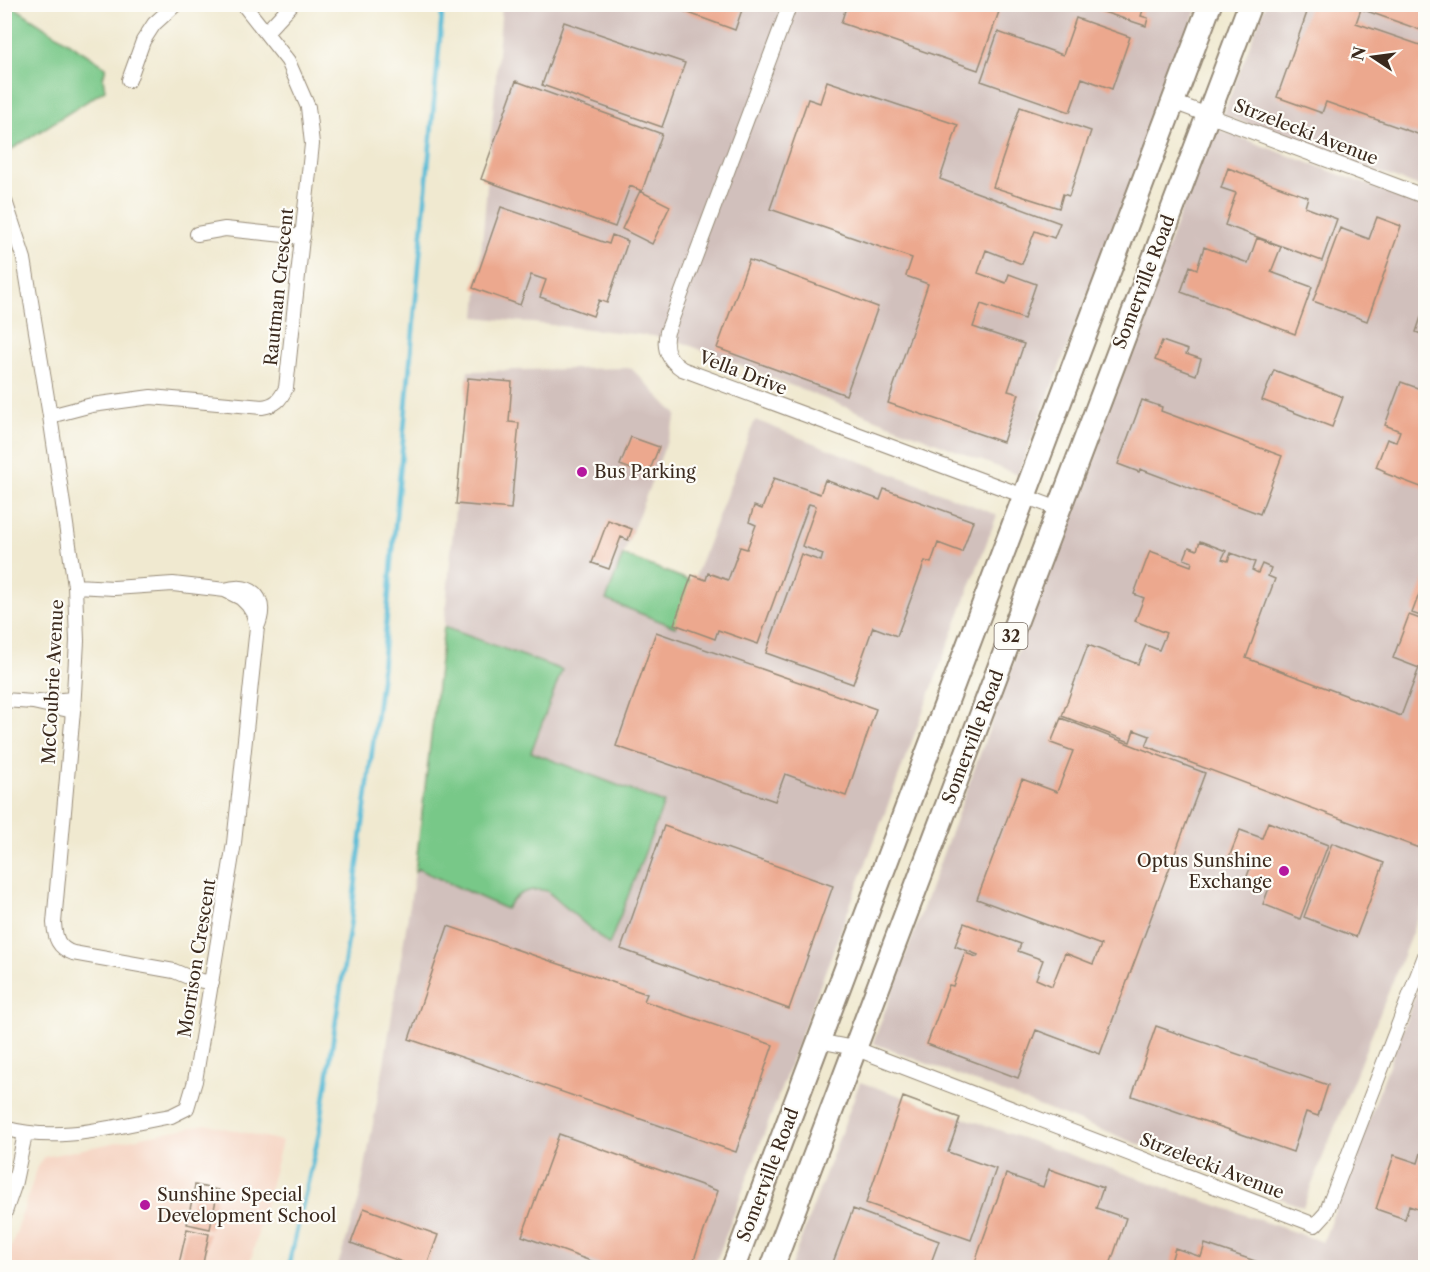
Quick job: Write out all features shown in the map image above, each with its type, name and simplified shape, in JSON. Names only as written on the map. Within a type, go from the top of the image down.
[{"type":"main road","name":"Somerville Road","points":[[733,1268],[1210,4]]},
{"type":"main road","name":"Somerville Road","points":[[772,1268],[1250,4]]},
{"type":"street","points":[[129,80],[143,41],[154,24],[176,4]]},
{"type":"street","name":"Rautman Crescent","points":[[49,411],[151,397],[262,407],[274,406],[286,388],[312,144],[308,106],[288,61],[243,4]]},
{"type":"street","points":[[266,32],[292,4]]},
{"type":"street","name":"Vella Drive","points":[[790,4],[667,332],[665,343],[668,356],[681,369],[1059,509]]},
{"type":"street","name":"Strzelecki Avenue","points":[[1173,102],[1425,197]]},
{"type":"street","name":"McCoubrie Avenue","points":[[4,198],[24,259],[75,586],[76,641],[73,705],[54,923],[55,936],[59,945],[73,953],[212,978]]},
{"type":"street","points":[[197,234],[225,229],[303,237]]},
{"type":"street","name":"Morrison Crescent","points":[[4,1128],[30,1135],[60,1136],[171,1116],[187,1108],[195,1082],[234,843],[257,627],[261,618],[262,605],[258,597],[246,589],[234,587],[225,590],[173,584],[114,588],[75,586]]},
{"type":"street","name":"Morrison Crescent","points":[[76,601],[114,588]]},
{"type":"street","points":[[4,700],[73,705]]},
{"type":"street","name":"Strzelecki Avenue","points":[[818,1041],[854,1048],[1315,1225],[1326,1214],[1425,953]]},
{"type":"street","points":[[4,1215],[30,1135]]},
{"type":"shaded area","points":[[502,5],[1199,5],[1018,475],[671,338],[476,317]]},
{"type":"shaded area","points":[[1265,5],[1425,5],[1425,189],[1223,115]]},
{"type":"shaded area","points":[[1212,127],[1425,206],[1425,900],[1303,1207],[873,1043]]},
{"type":"shaded area","points":[[631,368],[677,415],[606,600],[676,627],[755,420],[997,515],[714,1267],[337,1268],[359,1200],[417,868],[506,909],[517,895],[530,890],[543,890],[556,897],[664,804],[531,752],[562,670],[444,627],[468,371]]},
{"type":"shaded area","points":[[1425,969],[1425,1267],[790,1268],[860,1082],[1323,1242]]},
{"type":"shaded area","name":"Sunshine Special Development School","points":[[206,1124],[282,1141],[249,1267],[5,1268],[5,1261],[38,1166],[44,1157]]},
{"type":"green space","points":[[4,5],[11,5],[106,67],[103,78],[105,90],[6,153]]},
{"type":"green space","points":[[623,555],[693,582],[675,627],[606,600]]},
{"type":"green space","points":[[444,627],[562,670],[531,752],[664,803],[609,945],[547,891],[524,892],[518,895],[506,909],[418,869],[415,872]]},
{"type":"building","points":[[664,4],[744,4],[735,30]]},
{"type":"building","points":[[847,4],[997,4],[1001,6],[978,70],[841,23]]},
{"type":"building","points":[[1079,4],[1145,4],[1141,16],[1148,18],[1146,26]]},
{"type":"building","points":[[1310,4],[1426,4],[1426,32],[1361,9],[1356,23],[1426,47],[1426,137],[1326,102],[1322,113],[1277,97]]},
{"type":"building","points":[[1076,18],[1130,37],[1112,89],[1082,78],[1070,112],[981,81],[998,32],[1063,55]]},
{"type":"building","points":[[564,22],[685,63],[662,127],[542,85]]},
{"type":"building","points":[[516,81],[662,134],[642,191],[630,186],[615,227],[481,179]]},
{"type":"building","points":[[827,81],[958,125],[940,179],[1060,223],[1054,238],[1035,231],[1022,264],[986,250],[978,273],[1006,283],[1009,274],[1036,284],[1024,319],[981,304],[973,327],[1024,344],[1008,391],[1019,394],[1003,442],[888,403],[928,284],[906,276],[912,258],[770,209],[808,99],[820,103]]},
{"type":"building","points":[[1020,107],[1091,131],[1069,196],[1063,194],[1059,208],[993,187]]},
{"type":"building","points":[[1228,168],[1308,197],[1305,207],[1337,219],[1322,261],[1225,225],[1236,193],[1221,188]]},
{"type":"building","points":[[640,191],[670,206],[652,244],[622,229]]},
{"type":"building","points":[[501,207],[609,244],[612,235],[628,241],[607,303],[599,300],[593,316],[540,297],[546,280],[531,275],[520,305],[473,288]]},
{"type":"building","points":[[1377,217],[1401,226],[1367,321],[1313,301],[1340,228],[1369,239]]},
{"type":"building","points":[[1257,238],[1281,247],[1271,272],[1312,287],[1295,334],[1181,292],[1190,266],[1197,269],[1204,247],[1248,263]]},
{"type":"building","points":[[749,260],[878,307],[846,395],[717,348]]},
{"type":"building","points":[[1426,305],[1426,336],[1416,332]]},
{"type":"building","points":[[1162,341],[1188,350],[1186,354],[1201,359],[1196,375],[1155,360]]},
{"type":"building","points":[[1274,370],[1343,397],[1332,427],[1262,400]]},
{"type":"building","points":[[468,378],[512,382],[509,422],[519,423],[511,509],[456,504]]},
{"type":"building","points":[[1401,382],[1426,391],[1426,489],[1384,473],[1385,471],[1376,467],[1387,439],[1396,442],[1400,431],[1385,425]]},
{"type":"building","points":[[1142,400],[1162,407],[1161,411],[1282,456],[1260,514],[1140,469],[1139,472],[1118,464]]},
{"type":"building","points":[[631,437],[659,447],[648,475],[620,465]]},
{"type":"building","points":[[774,478],[820,494],[825,480],[880,500],[884,489],[973,521],[962,552],[938,543],[931,563],[925,561],[897,636],[873,627],[853,684],[766,653],[801,554],[821,561],[823,554],[802,546],[816,506],[809,504],[758,644],[718,630],[715,639],[674,624],[692,575],[706,580],[708,573],[728,580],[740,547],[747,549],[756,525],[749,522],[754,506],[762,509]]},
{"type":"building","points":[[608,520],[632,529],[628,540],[621,537],[609,569],[592,563]]},
{"type":"building","points":[[1200,541],[1226,551],[1222,559],[1228,561],[1231,553],[1255,562],[1252,570],[1258,573],[1262,564],[1271,568],[1268,576],[1275,579],[1246,658],[1401,716],[1419,668],[1393,658],[1409,615],[1426,621],[1426,831],[1419,848],[1146,746],[1150,736],[1134,730],[1130,742],[1062,716],[1088,645],[1138,664],[1146,645],[1159,650],[1166,633],[1135,621],[1144,598],[1134,594],[1150,551],[1191,566],[1192,562],[1184,559],[1189,547],[1197,550]]},
{"type":"building","points":[[1426,578],[1426,618],[1412,613]]},
{"type":"building","points":[[656,632],[876,709],[846,796],[785,774],[775,801],[616,746]]},
{"type":"building","points":[[1061,718],[1205,773],[1100,1054],[1036,1030],[1018,1078],[927,1044],[949,985],[953,986],[965,953],[977,957],[978,955],[955,946],[964,923],[1021,944],[1018,951],[1043,960],[1036,979],[1052,986],[1065,953],[1093,964],[1101,945],[977,899],[1022,779],[1057,792],[1073,751],[1051,743]]},
{"type":"building","name":"Optus Sunshine Exchange","points":[[1268,822],[1328,845],[1300,919],[1263,904],[1269,888],[1246,879],[1252,863],[1230,855],[1240,830],[1262,838]]},
{"type":"building","points":[[664,826],[833,886],[789,1009],[621,949]]},
{"type":"building","points":[[1332,843],[1384,863],[1356,937],[1304,917]]},
{"type":"building","points":[[448,926],[647,994],[644,1001],[773,1045],[736,1152],[409,1039]]},
{"type":"building","points":[[1156,1026],[1328,1085],[1318,1116],[1306,1112],[1293,1152],[1132,1096]]},
{"type":"building","points":[[903,1097],[960,1118],[948,1152],[996,1169],[971,1240],[866,1203]]},
{"type":"building","points":[[559,1134],[718,1191],[691,1268],[610,1268],[522,1236]]},
{"type":"building","points":[[1422,1150],[1426,1151],[1426,1212],[1409,1206],[1405,1219],[1376,1209],[1394,1155],[1418,1163]]},
{"type":"building","points":[[1049,1169],[1103,1188],[1096,1208],[1126,1218],[1109,1268],[973,1268],[1006,1174],[1043,1187]]},
{"type":"building","points":[[195,1185],[218,1190],[210,1229],[187,1224]]},
{"type":"building","points":[[364,1208],[438,1235],[426,1268],[418,1268],[351,1243]]},
{"type":"building","points":[[853,1209],[939,1241],[929,1268],[840,1268],[832,1265]]},
{"type":"building","points":[[187,1229],[209,1234],[202,1268],[178,1268]]},
{"type":"building","points":[[1205,1244],[1258,1262],[1256,1268],[1169,1268],[1175,1248],[1201,1257]]},
{"type":"waterway","points":[[288,1268],[319,1134],[351,919],[381,680],[443,4]]},
{"type":"place","name":"Bus Parking","points":[[582,472]]},
{"type":"place","name":"Optus Sunshine Exchange","points":[[1284,871]]},
{"type":"place","name":"Sunshine Special Development School","points":[[145,1205]]}]
